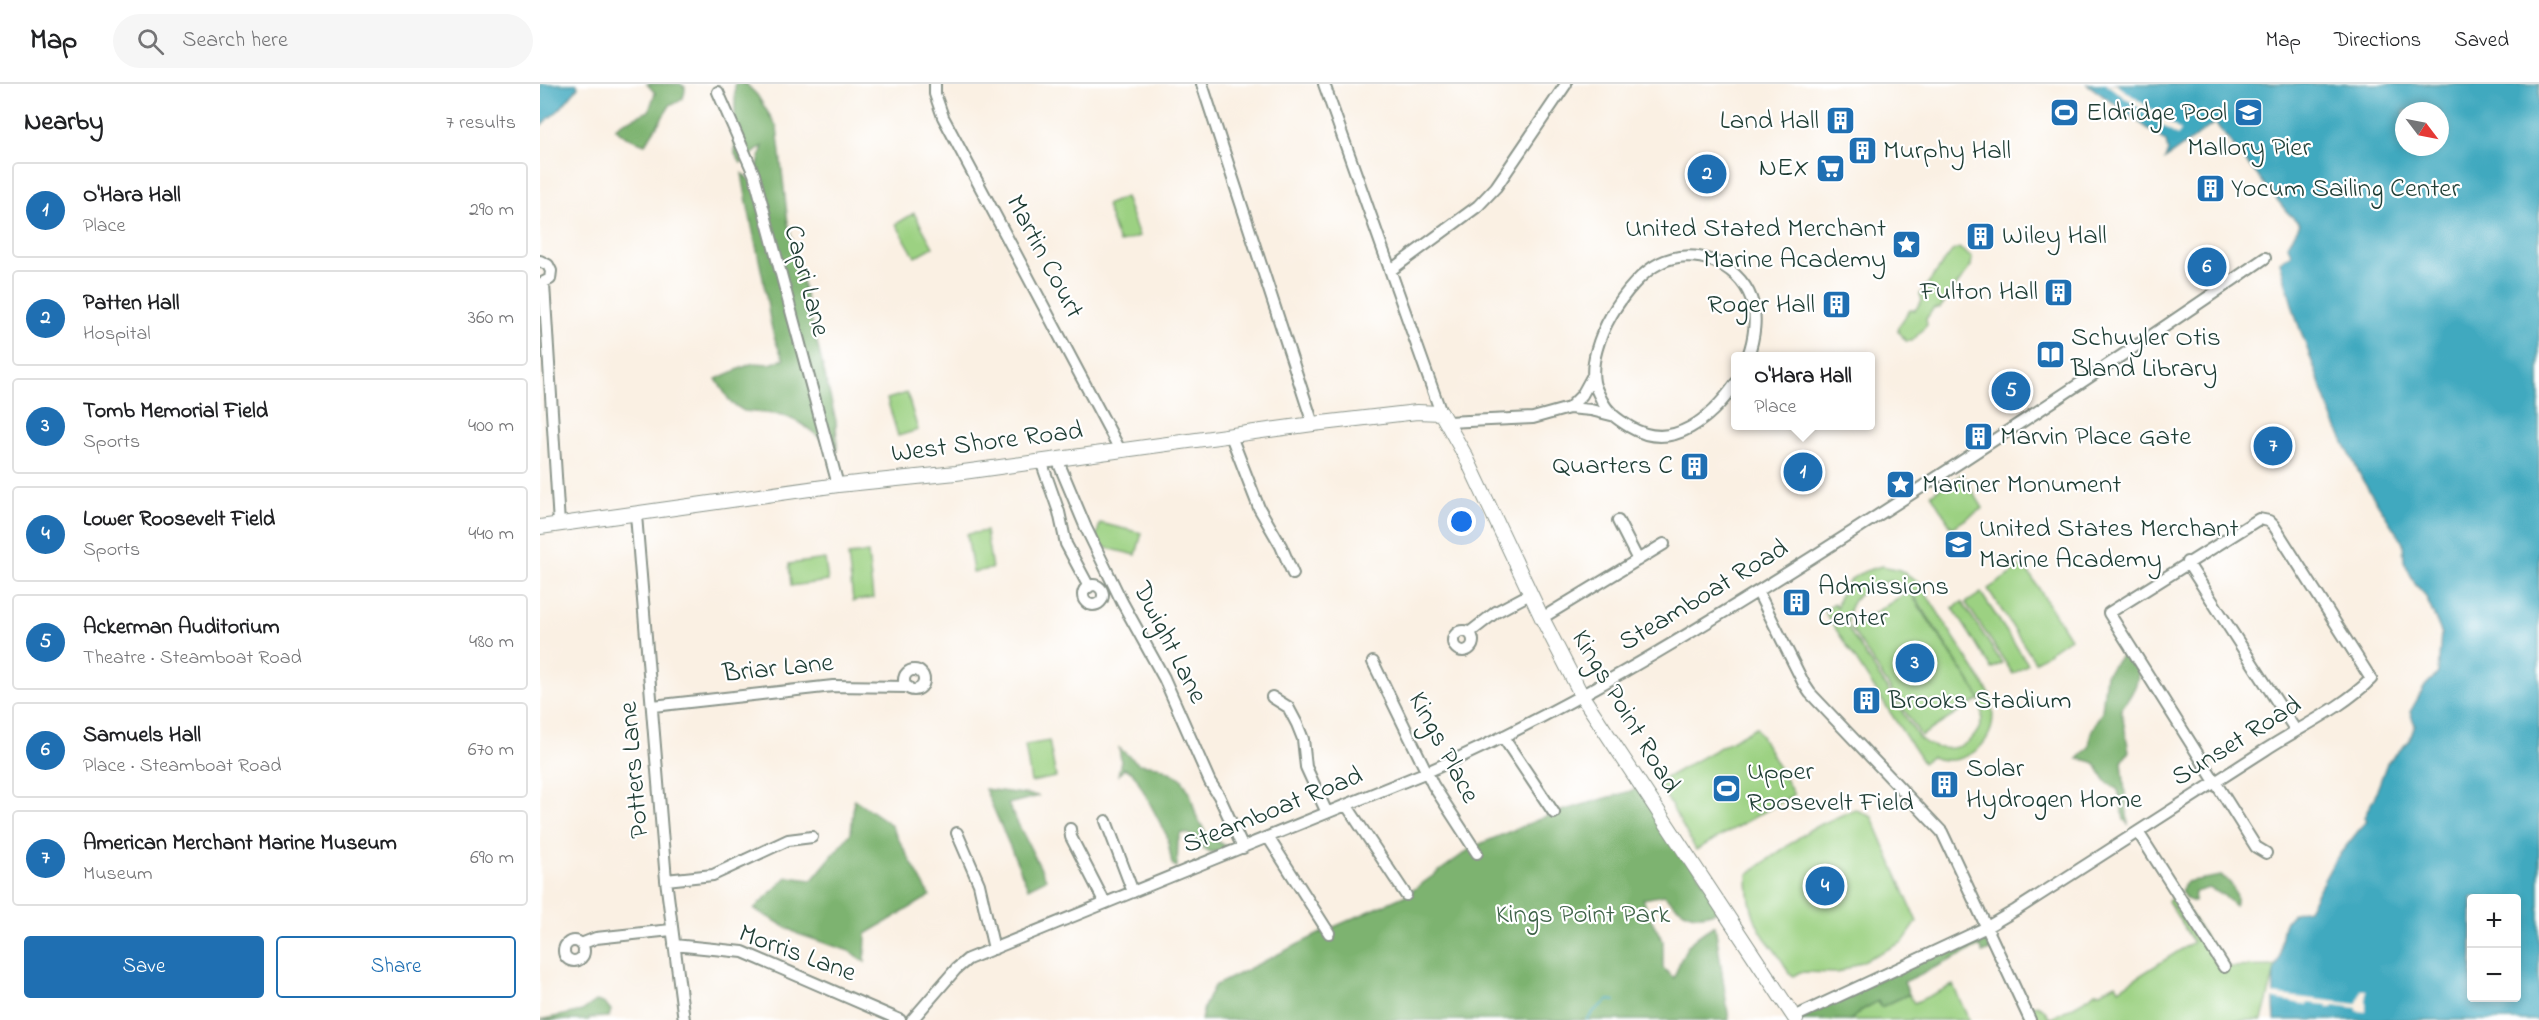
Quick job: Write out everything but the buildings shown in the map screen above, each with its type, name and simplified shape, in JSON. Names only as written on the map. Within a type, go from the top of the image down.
[{"type":"main road","name":"West Shore Road","points":[[540,527],[838,485],[1057,459],[1313,424],[1417,412],[1444,418]]},
{"type":"main road","name":"Kings Point Road","points":[[1444,418],[1582,696],[1795,1018]]},
{"type":"street","name":"Martin Court","points":[[935,84],[935,94],[944,117],[1120,450]]},
{"type":"street","points":[[1202,84],[1313,424]]},
{"type":"street","points":[[1324,84],[1444,418],[1522,420],[1569,408],[1611,415],[1635,430],[1649,435],[1674,435],[1707,417],[1731,389]]},
{"type":"street","points":[[1391,270],[1478,206],[1496,188],[1566,84]]},
{"type":"street","name":"Capri Lane","points":[[718,92],[754,174],[838,485]]},
{"type":"street","points":[[1611,415],[1594,384],[1596,352],[1604,331],[1624,296],[1660,262],[1677,257],[1704,258],[1727,267],[1743,283],[1751,298],[1755,314],[1753,342],[1750,352]]},
{"type":"street","name":"Steamboat Road","points":[[912,1020],[956,969],[968,960],[1427,772],[1503,737],[1582,696],[1758,592],[2069,392],[2265,258]]},
{"type":"street","points":[[540,261],[548,265],[551,271],[550,279],[542,284],[559,525]]},
{"type":"street","points":[[1569,408],[1582,395],[1594,374]]},
{"type":"street","points":[[1231,436],[1259,508],[1281,546],[1293,574]]},
{"type":"street","name":"Dwight Lane","points":[[1057,459],[1086,528],[1122,602],[1164,678],[1242,848]]},
{"type":"street","points":[[1041,461],[1059,512],[1066,544],[1089,586]]},
{"type":"street","name":"Potters Lane","points":[[636,515],[666,880],[684,1020]]},
{"type":"street","name":"Sunset Road","points":[[1795,1018],[1987,927],[2138,832],[2354,694],[2371,679],[2274,526],[2269,521],[2259,519],[2187,562],[2109,614],[2217,781]]},
{"type":"street","points":[[1618,521],[1638,560]]},
{"type":"street","points":[[1542,618],[1665,544]]},
{"type":"street","points":[[2187,562],[2296,731]]},
{"type":"street","points":[[1758,592],[1810,693],[1942,832],[1942,837],[2030,1020]]},
{"type":"street","points":[[1469,633],[1496,612],[1530,594]]},
{"type":"street","name":"Kings Place","points":[[1373,662],[1427,772],[1477,853]]},
{"type":"street","name":"Briar Lane","points":[[653,706],[833,686],[908,687]]},
{"type":"street","points":[[1272,697],[1288,707],[1297,724],[1303,739],[1306,767],[1327,813]]},
{"type":"street","points":[[1503,737],[1554,813]]},
{"type":"street","points":[[2217,781],[2256,847],[2266,853]]},
{"type":"street","points":[[1347,806],[1406,895]]},
{"type":"street","points":[[1106,821],[1133,892]]},
{"type":"street","points":[[1070,828],[1071,837],[1105,903]]},
{"type":"street","points":[[2138,832],[2224,967]]},
{"type":"street","points":[[957,833],[980,884],[994,949]]},
{"type":"street","points":[[666,880],[712,874],[788,840],[812,837]]},
{"type":"street","points":[[1268,837],[1329,933]]},
{"type":"street","points":[[582,944],[596,938],[671,930]]},
{"type":"street","name":"Morris Lane","points":[[674,945],[743,952],[900,1020]]},
{"type":"green space","points":[[647,84],[680,84],[685,87],[682,99],[671,104],[645,144],[626,137],[615,128],[649,111],[655,93]]},
{"type":"green space","points":[[735,84],[746,84],[757,95],[777,127],[788,223],[836,421],[837,451],[802,424],[783,415],[744,411],[731,403],[716,379],[753,363],[770,364],[784,359],[772,328],[742,173],[753,183],[763,146],[741,163],[735,154]]},
{"type":"green space","points":[[1125,197],[1139,236],[1119,243],[1106,205]]},
{"type":"green space","points":[[914,213],[933,247],[915,257],[896,224]]},
{"type":"green space","points":[[1959,248],[1972,258],[1971,266],[1940,308],[1933,309],[1926,319],[1927,325],[1912,341],[1906,341],[1898,332],[1898,327],[1910,310],[1915,310],[1922,301],[1920,294],[1952,251]]},
{"type":"green space","points":[[907,393],[918,430],[898,436],[887,399]]},
{"type":"green space","points":[[1962,474],[1983,508],[1952,528],[1931,494]]},
{"type":"green space","points":[[1100,523],[1142,533],[1136,555],[1094,545]]},
{"type":"green space","points":[[986,531],[992,569],[973,572],[967,534]]},
{"type":"green space","points":[[868,553],[873,598],[853,601],[848,555]]},
{"type":"green space","points":[[825,559],[828,581],[791,586],[789,564]]},
{"type":"green space","points":[[2024,565],[2070,638],[2035,662],[1988,589]]},
{"type":"green space","points":[[1882,566],[1900,570],[1918,581],[1990,694],[1992,727],[1986,740],[1973,752],[1957,759],[1931,757],[1923,763],[1824,611],[1834,603],[1837,607],[1843,590],[1852,579]],"holes":[[[1891,581],[1904,585],[1912,592],[1980,698],[1909,591],[1851,628],[1921,736],[1980,699],[1982,713],[1975,735],[1966,743],[1955,747],[1943,748],[1931,745],[1919,738],[1849,630],[1849,611],[1864,591],[1872,586]]]},
{"type":"green space","points":[[1981,593],[2028,664],[2013,674],[1966,603]]},
{"type":"green space","points":[[1962,602],[2002,663],[1992,669],[1953,608]]},
{"type":"green space","points":[[2122,655],[2131,655],[2138,669],[2137,683],[2121,709],[2129,751],[2122,762],[2128,824],[2124,820],[2118,790],[2106,781],[2095,763],[2078,759],[2089,747],[2091,732],[2102,711],[2106,674]]},
{"type":"green space","name":"Upper Roosevelt Field","points":[[1756,727],[1794,795],[1696,850],[1658,782]]},
{"type":"green space","points":[[1049,741],[1056,777],[1031,782],[1025,745]]},
{"type":"green space","points":[[1119,748],[1139,764],[1158,766],[1181,778],[1190,793],[1196,815],[1207,835],[1229,848],[1210,852],[1189,834],[1181,833],[1178,842],[1177,868],[1172,864],[1167,836],[1137,779],[1133,773],[1124,768],[1118,776],[1121,760]]},
{"type":"green space","name":"Kings Point Park","points":[[1641,788],[1722,909],[1697,915],[1684,911],[1664,895],[1643,899],[1663,941],[1663,968],[1674,978],[1688,946],[1715,925],[1729,1020],[1201,1020],[1204,1007],[1214,986],[1327,930],[1406,895],[1473,847],[1554,813]]},
{"type":"green space","points":[[985,789],[1039,796],[1008,804],[1046,879],[1028,888]]},
{"type":"green space","points":[[854,799],[890,824],[930,896],[866,934],[865,962],[849,951],[798,934],[754,909],[787,877],[812,880],[851,833]]},
{"type":"green space","points":[[1855,809],[1872,817],[1917,922],[1903,942],[1838,973],[1800,972],[1794,976],[1789,974],[1756,923],[1750,899],[1748,874],[1811,829]]},
{"type":"green space","points":[[2221,876],[2233,888],[2236,897],[2235,906],[2223,895],[2209,888],[2195,892],[2194,902],[2186,899],[2181,891],[2186,882]]},
{"type":"green space","points":[[2178,894],[2224,967],[2276,966],[2262,1020],[2030,1020],[2025,1009],[2037,1005],[2044,1009],[2050,1019],[2095,992],[2116,984],[2119,989],[2193,942],[2168,901]]},
{"type":"green space","points":[[1987,927],[1992,949],[1983,953],[1980,946],[1904,982],[1909,994],[1881,1007],[1878,1001],[1850,1020],[1796,1020]]},
{"type":"green space","points":[[1953,985],[1969,1020],[1850,1020],[1878,1001],[1881,1007],[1909,994],[1914,1003]]},
{"type":"green space","points":[[596,1001],[603,1003],[611,1010],[609,1017],[589,1018],[589,1020],[540,1020],[582,1011]]},
{"type":"water","points":[[540,84],[577,84],[578,87],[560,109],[540,126]]},
{"type":"water","points":[[2087,84],[2539,84],[2539,1020],[2275,1020],[2274,973],[2280,955],[2284,925],[2292,915],[2308,909],[2335,860],[2367,820],[2364,817],[2387,763],[2409,741],[2415,725],[2410,712],[2425,686],[2438,673],[2441,632],[2425,595],[2415,584],[2404,561],[2403,543],[2363,481],[2334,422],[2296,318],[2280,262],[2291,254],[2288,245],[2300,224],[2287,212],[2215,123],[2165,159],[2168,150],[2166,142]]},
{"type":"pier","points":[[2106,84],[2116,84],[2181,131],[2177,136]]},
{"type":"pier","points":[[2361,990],[2366,990],[2366,1012],[2357,1011],[2357,1008],[2334,1005],[2333,1008],[2308,1003],[2307,1005],[2271,998],[2271,994],[2357,1004]]},
{"type":"waterway","points":[[1587,1020],[1595,1010],[1609,1000],[1615,1001]]},
{"type":"place","name":"Eldridge Pool","points":[[2065,113]]},
{"type":"place","name":"Mallory Pier","points":[[2249,113]]},
{"type":"place","name":"Land Hall","points":[[1840,121]]},
{"type":"place","name":"Murphy Hall","points":[[1862,151]]},
{"type":"place","name":"NEX","points":[[1830,168]]},
{"type":"place","name":"Patten Hall","points":[[1707,174]]},
{"type":"place","name":"Yocum Sailing Center","points":[[2210,189]]},
{"type":"place","name":"Wiley Hall","points":[[1981,236]]},
{"type":"place","name":"United Stated Merchant Marine Academy","points":[[1907,245]]},
{"type":"place","name":"Samuels Hall","points":[[2207,267]]},
{"type":"place","name":"Fulton Hall","points":[[2059,292]]},
{"type":"place","name":"Roger Hall","points":[[1836,305]]},
{"type":"place","name":"Schuyler Otis Bland Library","points":[[2050,354]]},
{"type":"place","name":"Ackerman Auditorium","points":[[2011,391]]},
{"type":"place","name":"Marvin Place Gate","points":[[1979,437]]},
{"type":"place","name":"American Merchant Marine Museum","points":[[2273,446]]},
{"type":"place","name":"Quarters C","points":[[1694,466]]},
{"type":"place","name":"O'Hara Hall","points":[[1803,472]]},
{"type":"place","name":"Mariner Monument","points":[[1901,485]]},
{"type":"place","name":"United States Merchant Marine Academy","points":[[1958,545]]},
{"type":"place","name":"Admissions Center","points":[[1797,603]]},
{"type":"place","name":"Tomb Memorial Field","points":[[1915,663]]},
{"type":"place","name":"Brooks Stadium","points":[[1867,701]]},
{"type":"place","name":"Solar Hydrogen Home","points":[[1945,785]]},
{"type":"place","name":"Upper Roosevelt Field","points":[[1726,788]]},
{"type":"place","name":"Lower Roosevelt Field","points":[[1825,886]]}]
